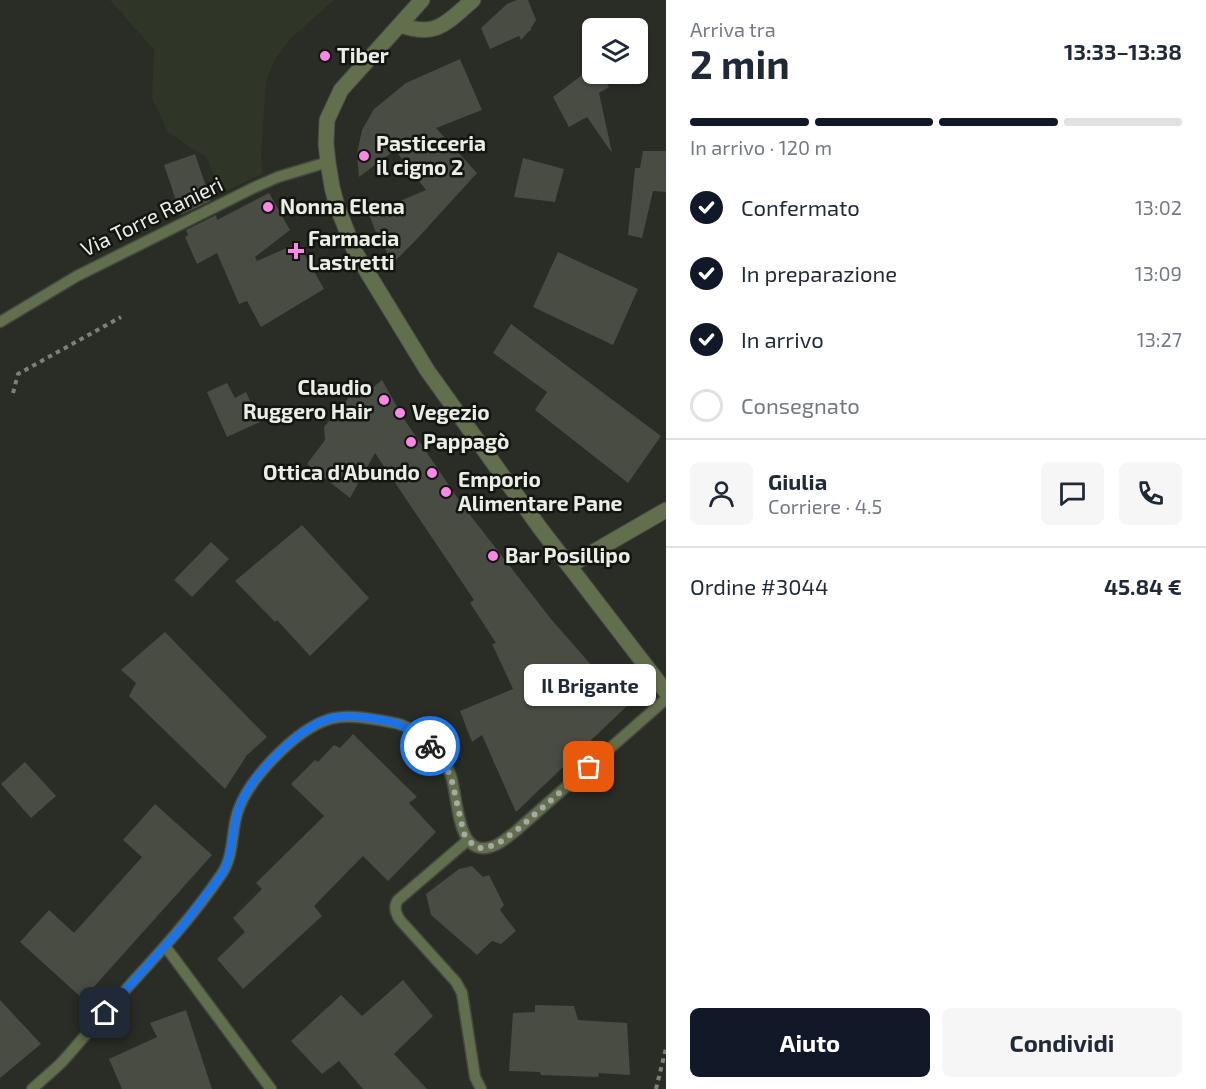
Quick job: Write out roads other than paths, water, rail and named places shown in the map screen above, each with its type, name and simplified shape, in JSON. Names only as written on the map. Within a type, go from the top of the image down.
[{"type":"street","points":[[422,0],[341,90],[327,120],[328,162],[338,206],[355,252],[427,370],[540,528],[666,692]]},
{"type":"street","points":[[400,25],[416,30],[428,30],[441,26],[473,0]]},
{"type":"street","points":[[569,566],[666,510]]},
{"type":"lane","name":"Via Torre Ranieri","points":[[0,322],[77,276],[254,188],[278,177],[328,162]]},
{"type":"lane","points":[[32,1089],[60,1064],[181,928],[227,866],[241,801],[261,771],[299,735],[318,723],[332,718],[355,717],[402,725],[424,739],[439,754],[451,777],[464,834],[473,845],[480,848],[499,843],[508,837],[666,699]]},
{"type":"lane","points":[[468,840],[398,900],[396,914],[456,982],[462,993],[475,1077],[481,1089]]},
{"type":"lane","points":[[165,946],[271,1089]]},
{"type":"place","name":"Tiber","points":[[325,56]]},
{"type":"place","name":"Pasticceria il cigno 2","points":[[364,156]]},
{"type":"place","name":"Nonna Elena","points":[[268,207]]},
{"type":"place","name":"Farmacia Lastretti","points":[[296,251]]},
{"type":"place","name":"Claudio Ruggero Hair","points":[[384,400]]},
{"type":"place","name":"Vegezio","points":[[400,413]]},
{"type":"place","name":"Pappagò","points":[[411,442]]},
{"type":"place","name":"Ottica d'Abundo","points":[[432,473]]},
{"type":"place","name":"Emporio Alimentare Pane","points":[[446,492]]},
{"type":"place","name":"Bar Posillipo","points":[[493,556]]},
{"type":"place","name":"Il Brigante","points":[[589,767]]}]
